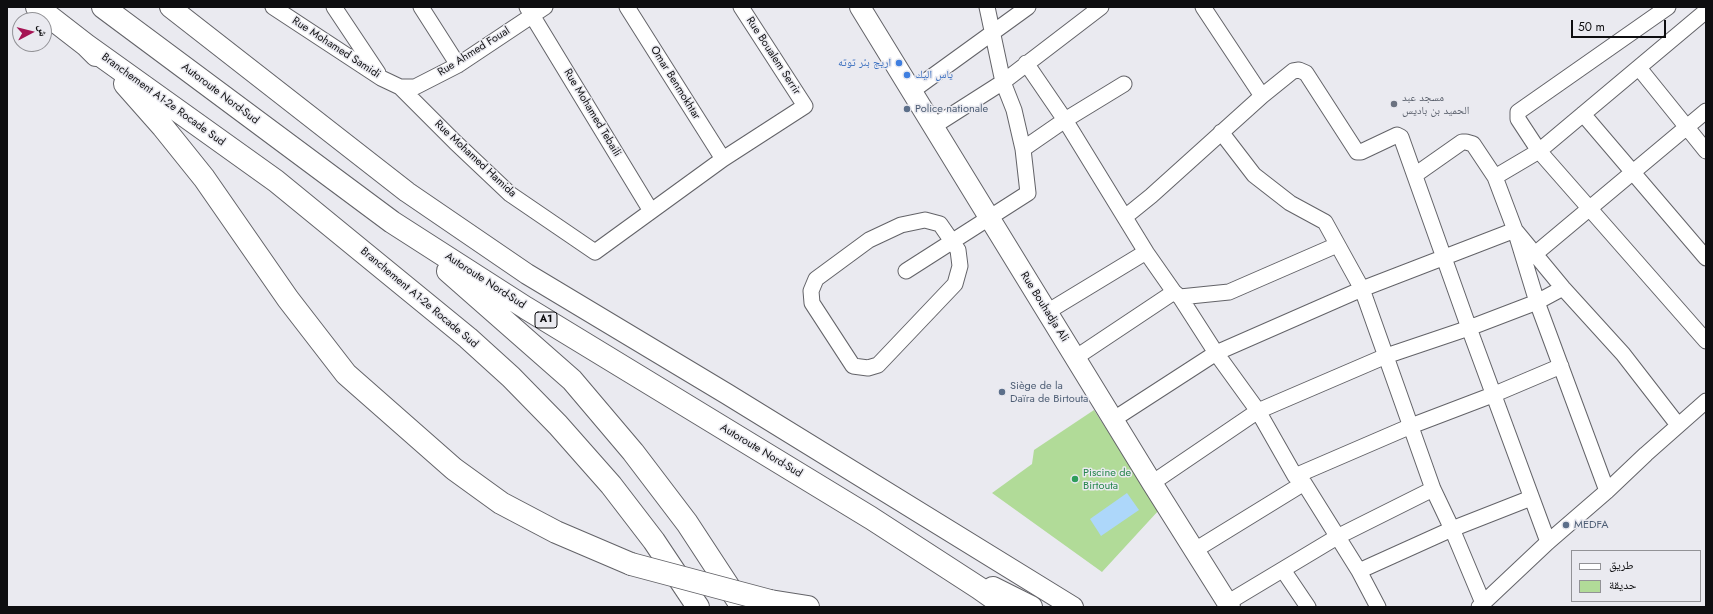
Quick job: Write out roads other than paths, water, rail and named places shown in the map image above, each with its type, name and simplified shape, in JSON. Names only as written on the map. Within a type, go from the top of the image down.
[{"type":"highway","points":[[37,7],[86,45],[132,91],[172,138],[204,178],[288,299],[346,374],[454,469],[501,503],[556,532],[631,564],[770,601],[808,607]]},
{"type":"highway","name":"Autoroute Nord-Sud","points":[[103,7],[392,222],[526,308],[871,518],[940,562],[1006,607]]},
{"type":"highway","name":"Branchement A1-2e Rocade Sud","points":[[86,45],[276,182],[468,338],[511,377],[558,425],[611,485],[654,541],[698,607]]},
{"type":"highway","points":[[392,222],[572,380],[633,452],[687,523],[742,607]]},
{"type":"highway","points":[[940,562],[1031,607]]},
{"type":"main road","points":[[170,7],[406,192],[527,274],[727,394],[1073,607]]},
{"type":"main road","name":"Rue Bouhadja Ali","points":[[860,7],[1228,605]]},
{"type":"street","name":"Rue Mohamed Samidi","points":[[273,7],[381,78],[400,87]]},
{"type":"street","points":[[334,7],[381,78]]},
{"type":"street","points":[[420,7],[458,65]]},
{"type":"street","name":"Omar Benmokhtar","points":[[627,7],[723,159]]},
{"type":"street","name":"Rue Boualem Serrir","points":[[723,159],[805,106],[742,7]]},
{"type":"street","points":[[906,271],[1028,193],[1023,149],[1014,110],[1003,82],[987,7]]},
{"type":"street","points":[[912,91],[1028,7]]},
{"type":"street","points":[[934,126],[1003,82],[1026,63],[1102,7]]},
{"type":"street","points":[[1203,7],[1262,96]]},
{"type":"street","points":[[1668,7],[1518,112],[1518,119],[1539,151],[1706,341]]},
{"type":"street","name":"Rue Ahmed Foual","points":[[400,87],[415,87],[458,65],[535,10]]},
{"type":"street","name":"Rue Mohamed Tebaili","points":[[535,10],[652,211]]},
{"type":"street","points":[[1495,177],[1539,151],[1706,11]]},
{"type":"street","points":[[1026,63],[1065,120],[1146,252],[1216,353],[1258,410],[1299,479],[1359,571],[1378,607]]},
{"type":"street","points":[[1639,68],[1706,151]]},
{"type":"street","points":[[1125,217],[1151,196],[1262,96],[1293,71],[1299,70],[1306,73],[1357,152],[1361,152],[1397,135],[1400,136],[1548,542]]},
{"type":"street","points":[[1023,149],[1065,120],[1124,84]]},
{"type":"street","name":"Rue Mohamed Hamida","points":[[400,87],[510,194],[595,252],[652,211]]},
{"type":"street","points":[[1535,254],[1706,111]]},
{"type":"street","points":[[1583,114],[1706,258]]},
{"type":"street","points":[[1221,132],[1254,175],[1290,204],[1325,222],[1362,289],[1433,489],[1452,529],[1481,605],[1548,542],[1607,491],[1706,401]]},
{"type":"street","points":[[1415,175],[1462,142],[1466,142],[1473,144],[1495,177],[1515,230],[1537,302],[1607,491]]},
{"type":"street","points":[[652,211],[723,159]]},
{"type":"street","points":[[925,220],[940,224],[953,241],[958,250],[960,266],[955,284],[878,366],[868,368],[853,366],[812,303],[811,292],[816,279],[869,240],[901,224],[925,220]]},
{"type":"street","points":[[1114,419],[1216,353],[1362,289],[1515,230]]},
{"type":"street","points":[[1515,230],[1563,288],[1623,354],[1678,425]]},
{"type":"street","points":[[1076,358],[1177,295],[1228,292],[1337,245]]},
{"type":"street","points":[[1047,312],[1146,252]]},
{"type":"street","points":[[1152,483],[1258,410],[1386,356],[1469,328],[1537,302],[1563,288]]},
{"type":"street","points":[[1195,550],[1299,479],[1411,426],[1495,394],[1561,366]]},
{"type":"street","points":[[1228,605],[1337,537],[1433,489]]},
{"type":"street","points":[[1359,571],[1452,529],[1531,498]]},
{"type":"street","points":[[1283,570],[1308,607]]},
{"type":"water","points":[[1127,493],[1139,510],[1101,536],[1090,519]]},
{"type":"place","name":"اريج بئر توته","points":[[899,63]]},
{"type":"place","name":"ياس اليك","points":[[907,75]]},
{"type":"place","name":"مسجد عبد الحميد بن باديس","points":[[1394,104]]},
{"type":"place","name":"Police nationale","points":[[907,109]]},
{"type":"place","name":"Siège de la Daïra de Birtouta","points":[[1002,392]]},
{"type":"place","name":"Piscine de Birtouta","points":[[1075,479]]},
{"type":"place","name":"MEDFA","points":[[1566,525]]}]
